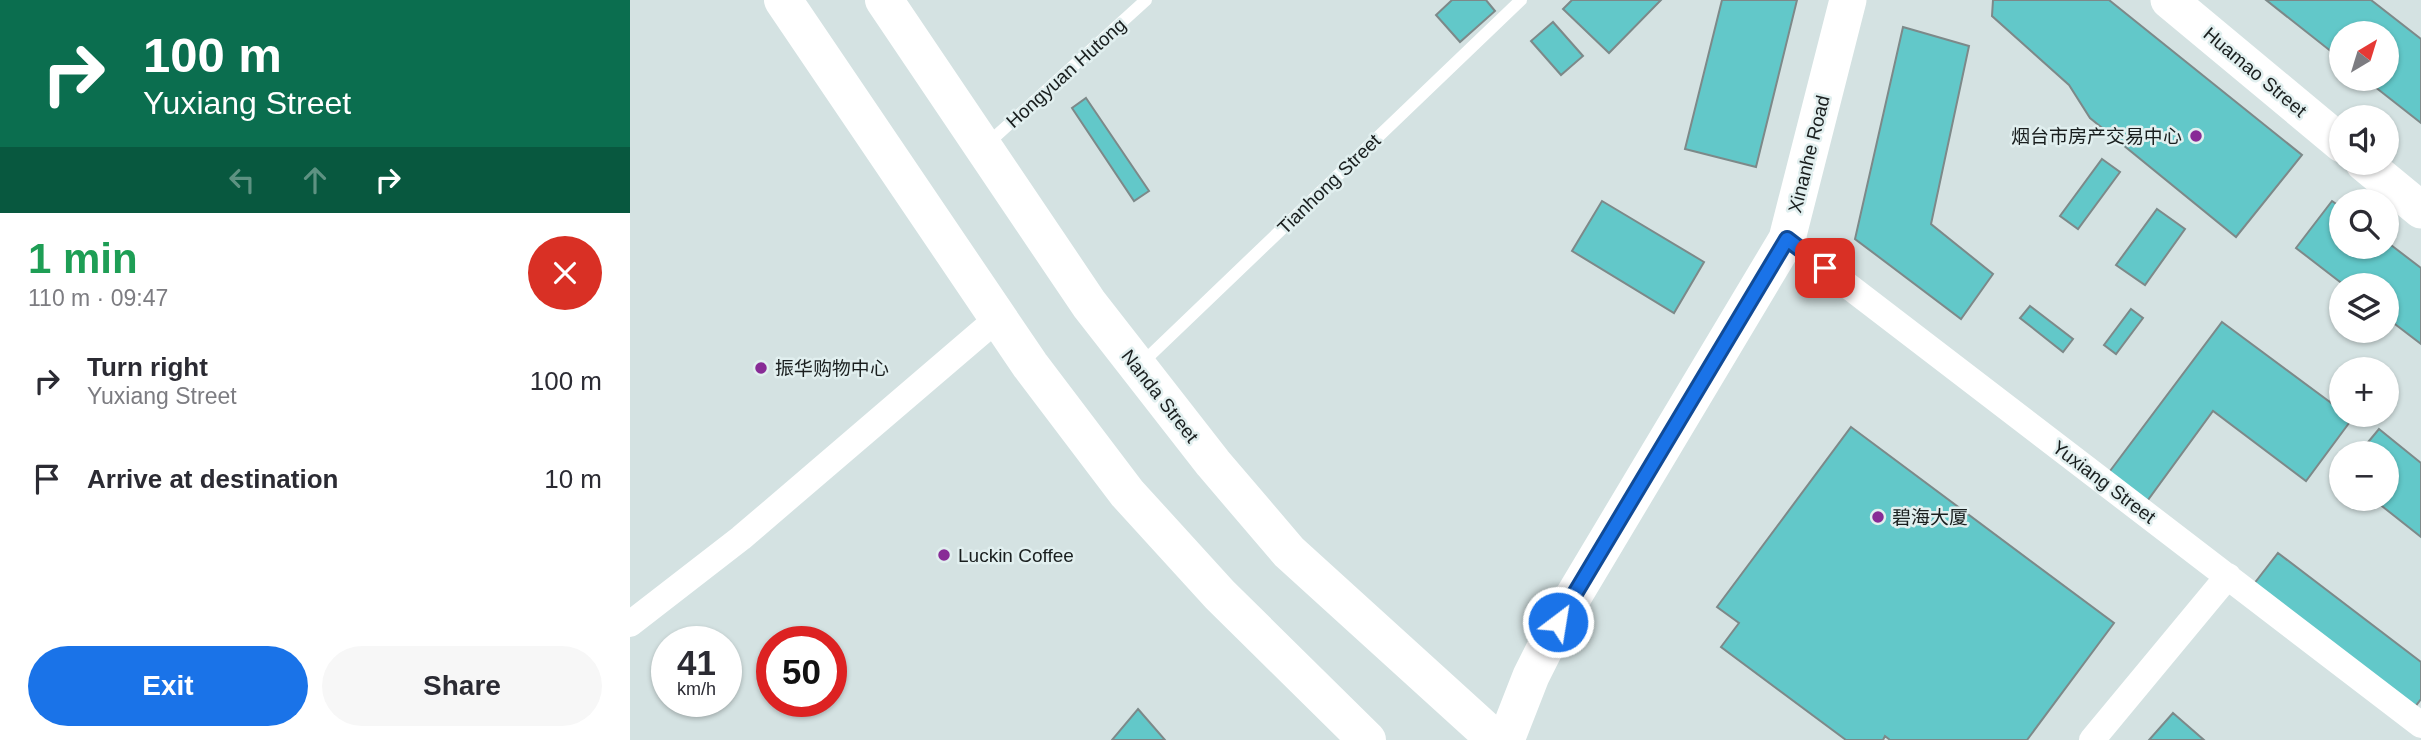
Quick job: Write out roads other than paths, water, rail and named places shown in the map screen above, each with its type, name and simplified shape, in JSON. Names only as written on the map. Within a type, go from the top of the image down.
[{"type":"main road","points":[[783,0],[1030,365],[1127,493],[1220,595],[1367,740]]},
{"type":"main road","name":"Nanda Street","points":[[884,0],[1090,304],[1289,552],[1496,740]]},
{"type":"main road","name":"Xinanhe Road","points":[[1506,740],[1531,676],[1558,622],[1787,239],[1848,0]]},
{"type":"main road","name":"Huamao Street","points":[[2169,0],[2329,133]]},
{"type":"main road","points":[[2381,175],[2418,202]]},
{"type":"street","name":"Yuxiang Street","points":[[1787,239],[2421,724]]},
{"type":"street","points":[[630,624],[741,538],[998,318]]},
{"type":"street","points":[[2092,740],[2228,576]]},
{"type":"lane","name":"Hongyuan Hutong","points":[[985,146],[1146,0]]},
{"type":"lane","name":"Tianhong Street","points":[[1138,367],[1521,0]]},
{"type":"place","name":"烟台市房产交易中心","points":[[2196,136]]},
{"type":"place","name":"振华购物中心","points":[[761,368]]},
{"type":"place","name":"碧海大厦","points":[[1878,517]]},
{"type":"place","name":"Luckin Coffee","points":[[944,555]]}]
